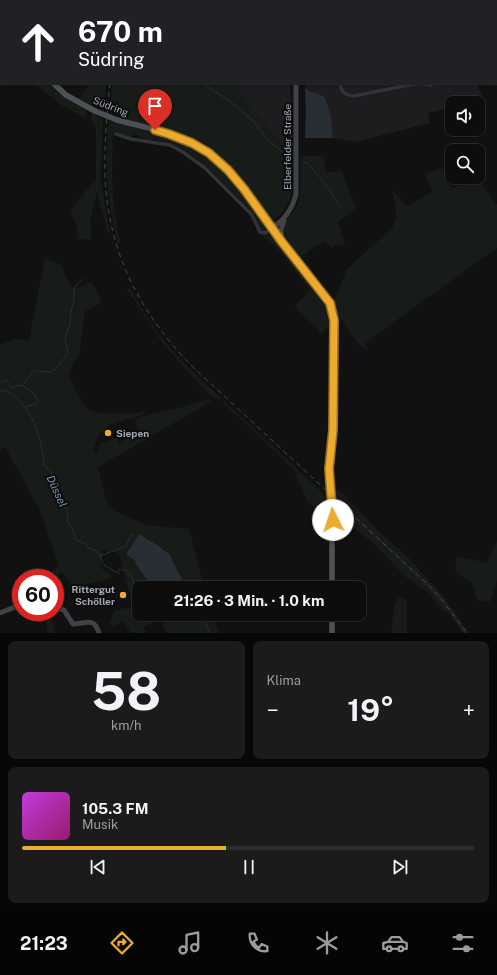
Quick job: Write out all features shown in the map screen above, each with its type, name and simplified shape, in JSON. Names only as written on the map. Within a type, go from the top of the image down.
[{"type":"main road","name":"Südring","points":[[54,84],[66,95],[95,111],[117,120],[169,134],[192,143],[209,153],[244,189],[272,228]]},
{"type":"main road","points":[[272,228],[328,299],[334,312],[333,430],[329,464],[329,483],[332,506],[332,581]]},
{"type":"main road","points":[[332,621],[332,633]]},
{"type":"street","points":[[340,0],[347,0]]},
{"type":"street","name":"Elberfelder Straße","points":[[272,228],[284,219],[292,208],[296,194],[296,84]]},
{"type":"street","points":[[340,84],[342,91],[346,94],[354,96],[414,84]]},
{"type":"street","points":[[424,84],[430,85]]},
{"type":"street","points":[[116,134],[131,140],[164,144],[174,147],[195,160],[215,178],[252,215],[260,232],[265,233],[272,228]]},
{"type":"street","points":[[282,242],[281,230],[284,219]]},
{"type":"street","points":[[0,613],[12,608]]},
{"type":"street","points":[[64,610],[73,624],[86,622],[93,623],[97,627],[99,633]]},
{"type":"shaded area","points":[[35,84],[52,84],[85,108],[87,112],[86,119],[61,105]]},
{"type":"shaded area","points":[[90,84],[106,84],[104,111],[79,99]]},
{"type":"shaded area","points":[[112,84],[231,84],[282,144],[293,138],[292,187],[290,200],[282,212],[274,220],[269,218],[248,188],[224,160],[205,146],[202,147],[120,119],[120,116],[110,113]]},
{"type":"shaded area","points":[[231,84],[290,84],[293,138],[282,145]]},
{"type":"shaded area","points":[[305,84],[477,84],[482,96],[445,96],[445,109],[428,113],[430,123],[355,142],[333,138],[331,116],[325,97],[305,89]]},
{"type":"shaded area","points":[[305,89],[325,97],[331,116],[333,138],[305,138]]},
{"type":"shaded area","points":[[93,113],[103,120],[101,179],[110,234],[108,234],[97,191],[90,220],[92,240],[78,239],[77,224],[71,214],[71,211],[95,179],[96,180],[96,128],[90,117]]},
{"type":"shaded area","points":[[109,121],[165,134],[188,143],[207,155],[228,173],[266,228],[265,231],[262,231],[254,215],[230,189],[203,163],[185,150],[158,140],[142,138],[136,134],[130,138],[115,131],[113,133],[112,174],[114,208],[120,243],[118,243],[109,198],[107,152]]},
{"type":"shaded area","points":[[300,156],[324,156],[326,173],[342,171],[356,209],[338,222],[345,244],[339,246],[337,244],[332,248],[324,241],[299,259],[287,239],[284,228],[286,222],[297,206],[299,198],[301,180]]},
{"type":"shaded area","points":[[442,168],[445,175],[445,184],[449,184],[451,188],[460,184],[482,184],[497,205],[497,248],[365,343],[366,349],[351,335],[333,303],[347,269],[392,228],[397,216],[392,190],[407,206],[432,192],[425,174]]},
{"type":"shaded area","points":[[260,235],[273,236],[291,260],[324,297],[330,307],[332,315],[331,328],[329,324],[322,334],[294,307],[310,290],[279,250],[270,241]]},
{"type":"shaded area","points":[[45,259],[62,265],[71,287],[76,289],[91,282],[102,302],[85,311],[79,357],[75,360],[68,375],[81,400],[87,408],[92,411],[115,414],[146,412],[142,415],[109,425],[103,432],[99,433],[94,449],[96,454],[100,444],[117,437],[119,443],[138,431],[135,419],[210,399],[212,401],[98,467],[107,503],[117,512],[147,525],[189,529],[202,581],[181,581],[165,550],[139,534],[126,554],[134,559],[148,581],[132,581],[132,603],[119,553],[103,550],[101,568],[112,576],[104,580],[79,586],[76,589],[64,574],[64,569],[56,569],[59,566],[40,510],[5,447],[0,450],[0,344],[17,339],[29,340]]},
{"type":"shaded area","points":[[130,288],[157,332],[183,362],[221,398],[219,400],[210,396],[161,341],[127,289]]},
{"type":"shaded area","points":[[224,401],[325,495],[331,519],[327,518],[325,514],[308,503],[301,485],[295,477],[297,473],[222,402]]},
{"type":"shaded area","points":[[334,488],[341,492],[382,535],[409,558],[442,595],[334,494]]},
{"type":"shaded area","points":[[334,494],[442,595],[469,633],[463,633],[447,610],[432,594],[394,556],[335,503]]},
{"type":"shaded area","points":[[335,503],[394,556],[447,610],[445,612],[426,591],[406,577],[373,543],[341,517],[338,518]]},
{"type":"shaded area","points":[[139,534],[159,546],[170,555],[182,581],[148,581],[134,559],[126,554]]},
{"type":"shaded area","points":[[497,541],[497,580],[490,602],[478,601],[472,583],[455,571],[457,556],[487,563]]},
{"type":"shaded area","points":[[400,597],[406,599],[407,603],[407,633],[391,633],[394,607],[397,599]]},
{"type":"shaded area","points":[[132,607],[132,621],[157,621],[144,627],[146,633],[131,633],[123,621],[113,628],[109,623],[115,610]]},
{"type":"shaded area","points":[[45,621],[52,621],[55,633],[46,633],[47,626]]},
{"type":"shaded area","points":[[162,621],[215,621],[219,633],[166,633]]},
{"type":"waterway","points":[[204,84],[235,105],[252,119],[267,139],[286,155],[290,155]]},
{"type":"waterway","points":[[304,162],[307,163],[321,179],[341,207]]},
{"type":"waterway","points":[[54,371],[68,353],[65,338],[70,324],[74,290],[76,285],[83,279]]},
{"type":"waterway","points":[[22,386],[34,371],[52,372]]},
{"type":"waterway","name":"Düssel","points":[[0,382],[7,380],[12,388],[19,385],[25,387],[37,398],[38,401],[36,404],[26,407],[26,409],[32,418],[38,434],[44,465],[51,472],[56,487],[60,491],[68,514],[67,521],[73,530],[76,540],[95,550],[105,566],[118,573],[119,569],[125,570],[129,573],[134,581]]},
{"type":"waterway","points":[[0,391],[8,391],[25,407]]},
{"type":"waterway","points":[[100,556],[126,546],[131,535],[133,536]]},
{"type":"waterway","name":"Düssel","points":[[205,621],[210,633]]},
{"type":"railway","points":[[110,84],[105,154],[105,178],[108,206],[113,233],[121,258],[131,282],[144,305],[159,327],[195,369],[423,580],[439,596],[467,633]]},
{"type":"place","name":"Siepen","points":[[108,433]]},
{"type":"place","name":"Rittergut Schöller","points":[[123,595]]},
{"type":"route","points":[[155,130],[192,143],[209,153],[228,170],[244,189],[282,242],[332,307],[334,312],[333,430],[329,459],[329,480],[333,520]]}]
